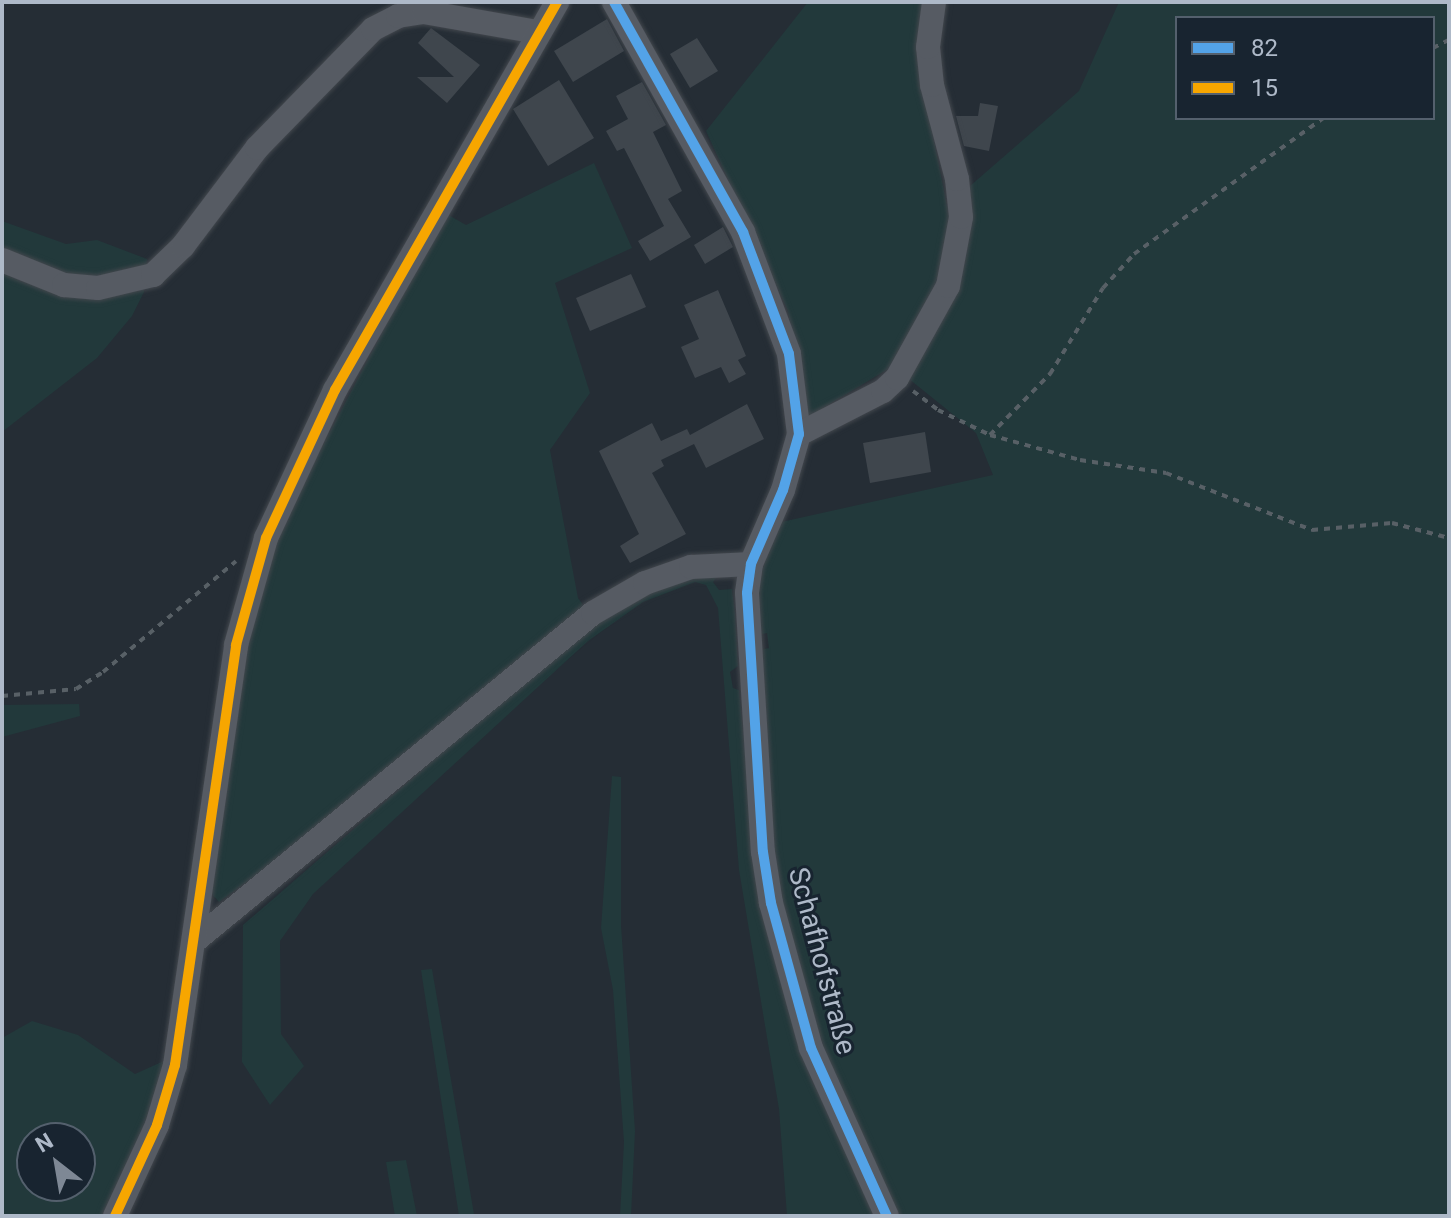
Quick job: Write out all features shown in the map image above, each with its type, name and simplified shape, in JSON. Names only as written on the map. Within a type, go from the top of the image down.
[{"type":"street","points":[[115,1216],[162,1110],[197,939],[236,645],[266,538],[335,390],[557,2]]},
{"type":"street","points":[[197,939],[593,613],[645,583],[691,567],[751,564],[783,490],[799,434],[789,354],[771,298],[717,180],[614,2]]},
{"type":"street","points":[[799,434],[865,404],[897,378],[948,286],[958,249],[957,179],[943,137],[928,47],[934,2]]},
{"type":"street","points":[[2,260],[64,285],[98,288],[153,275],[183,246],[257,148],[373,29],[398,16],[424,12],[538,32]]},
{"type":"street","name":"Schafhofstraße","points":[[751,564],[749,677],[771,903],[811,1048],[887,1216]]},
{"type":"path","points":[[990,435],[1050,374],[1103,288],[1134,254],[1320,120]]},
{"type":"path","points":[[897,378],[938,410],[990,435],[1080,460],[1166,473],[1312,530],[1392,523],[1449,538]]},
{"type":"path","points":[[2,696],[76,689],[103,672],[266,538]]},
{"type":"green space","points":[[808,2],[926,2],[917,55],[947,206],[1079,91],[1119,2],[1449,2],[1449,1216],[900,1216],[872,1165],[833,1077],[791,942],[774,867],[756,651],[769,648],[767,633],[756,636],[757,587],[777,523],[993,475],[976,433],[893,366],[808,417],[788,311],[706,131]]},
{"type":"green space","points":[[594,163],[632,248],[555,283],[590,393],[550,450],[578,598],[586,609],[286,853],[219,902],[211,893],[242,650],[283,521],[445,213],[466,225]]},
{"type":"green space","points":[[2,221],[66,244],[97,240],[147,259],[144,292],[132,316],[97,358],[2,432]]},
{"type":"green space","points":[[718,576],[713,582],[719,590],[732,589],[738,666],[730,672],[733,688],[739,690],[761,912],[809,1074],[877,1216],[787,1216],[779,1109],[739,870],[718,608],[706,585],[695,582],[643,602],[588,641],[313,894],[280,941],[281,1034],[304,1066],[270,1105],[242,1062],[243,925],[580,633],[679,577]]},
{"type":"green space","points":[[79,704],[80,716],[2,737],[2,705]]},
{"type":"green space","points":[[612,776],[621,777],[621,925],[635,1131],[631,1216],[620,1216],[624,1142],[613,990],[601,928]]},
{"type":"green space","points":[[432,969],[474,1216],[459,1216],[421,970]]},
{"type":"green space","points":[[32,1021],[78,1035],[135,1074],[166,1060],[144,1129],[102,1216],[2,1216],[2,1038]]},
{"type":"green space","points":[[406,1160],[417,1216],[395,1216],[386,1162]]},
{"type":"building","points":[[607,19],[624,51],[573,82],[554,51]]},
{"type":"building","points":[[431,28],[480,65],[447,103],[417,77],[454,77],[418,43]]},
{"type":"building","points":[[697,38],[718,71],[690,88],[670,54]]},
{"type":"building","points":[[559,80],[594,138],[548,166],[513,109]]},
{"type":"building","points":[[642,82],[666,125],[653,132],[682,191],[668,199],[691,237],[650,261],[638,241],[664,226],[624,148],[617,151],[606,131],[628,119],[616,96]]},
{"type":"building","points":[[980,103],[998,106],[989,151],[964,146],[956,116],[978,116]]},
{"type":"building","points":[[723,227],[733,247],[705,264],[694,245]]},
{"type":"building","points":[[631,274],[646,307],[590,331],[576,298]]},
{"type":"building","points":[[718,290],[746,356],[738,360],[746,374],[729,383],[721,367],[695,378],[681,347],[699,339],[684,305]]},
{"type":"building","points":[[747,404],[764,439],[706,468],[694,444],[661,460],[664,466],[652,473],[686,534],[630,563],[620,546],[639,534],[599,451],[652,423],[661,441],[687,429],[690,435]]},
{"type":"building","points":[[925,432],[931,472],[870,483],[863,443]]},
{"type":"transit line","name":"15","points":[[115,1216],[157,1125],[175,1065],[236,645],[266,538],[335,390],[557,2]]},
{"type":"transit line","name":"82","points":[[614,2],[743,232],[789,354],[799,434],[783,490],[751,564],[747,593],[763,852],[771,903],[811,1048],[887,1216]]}]
